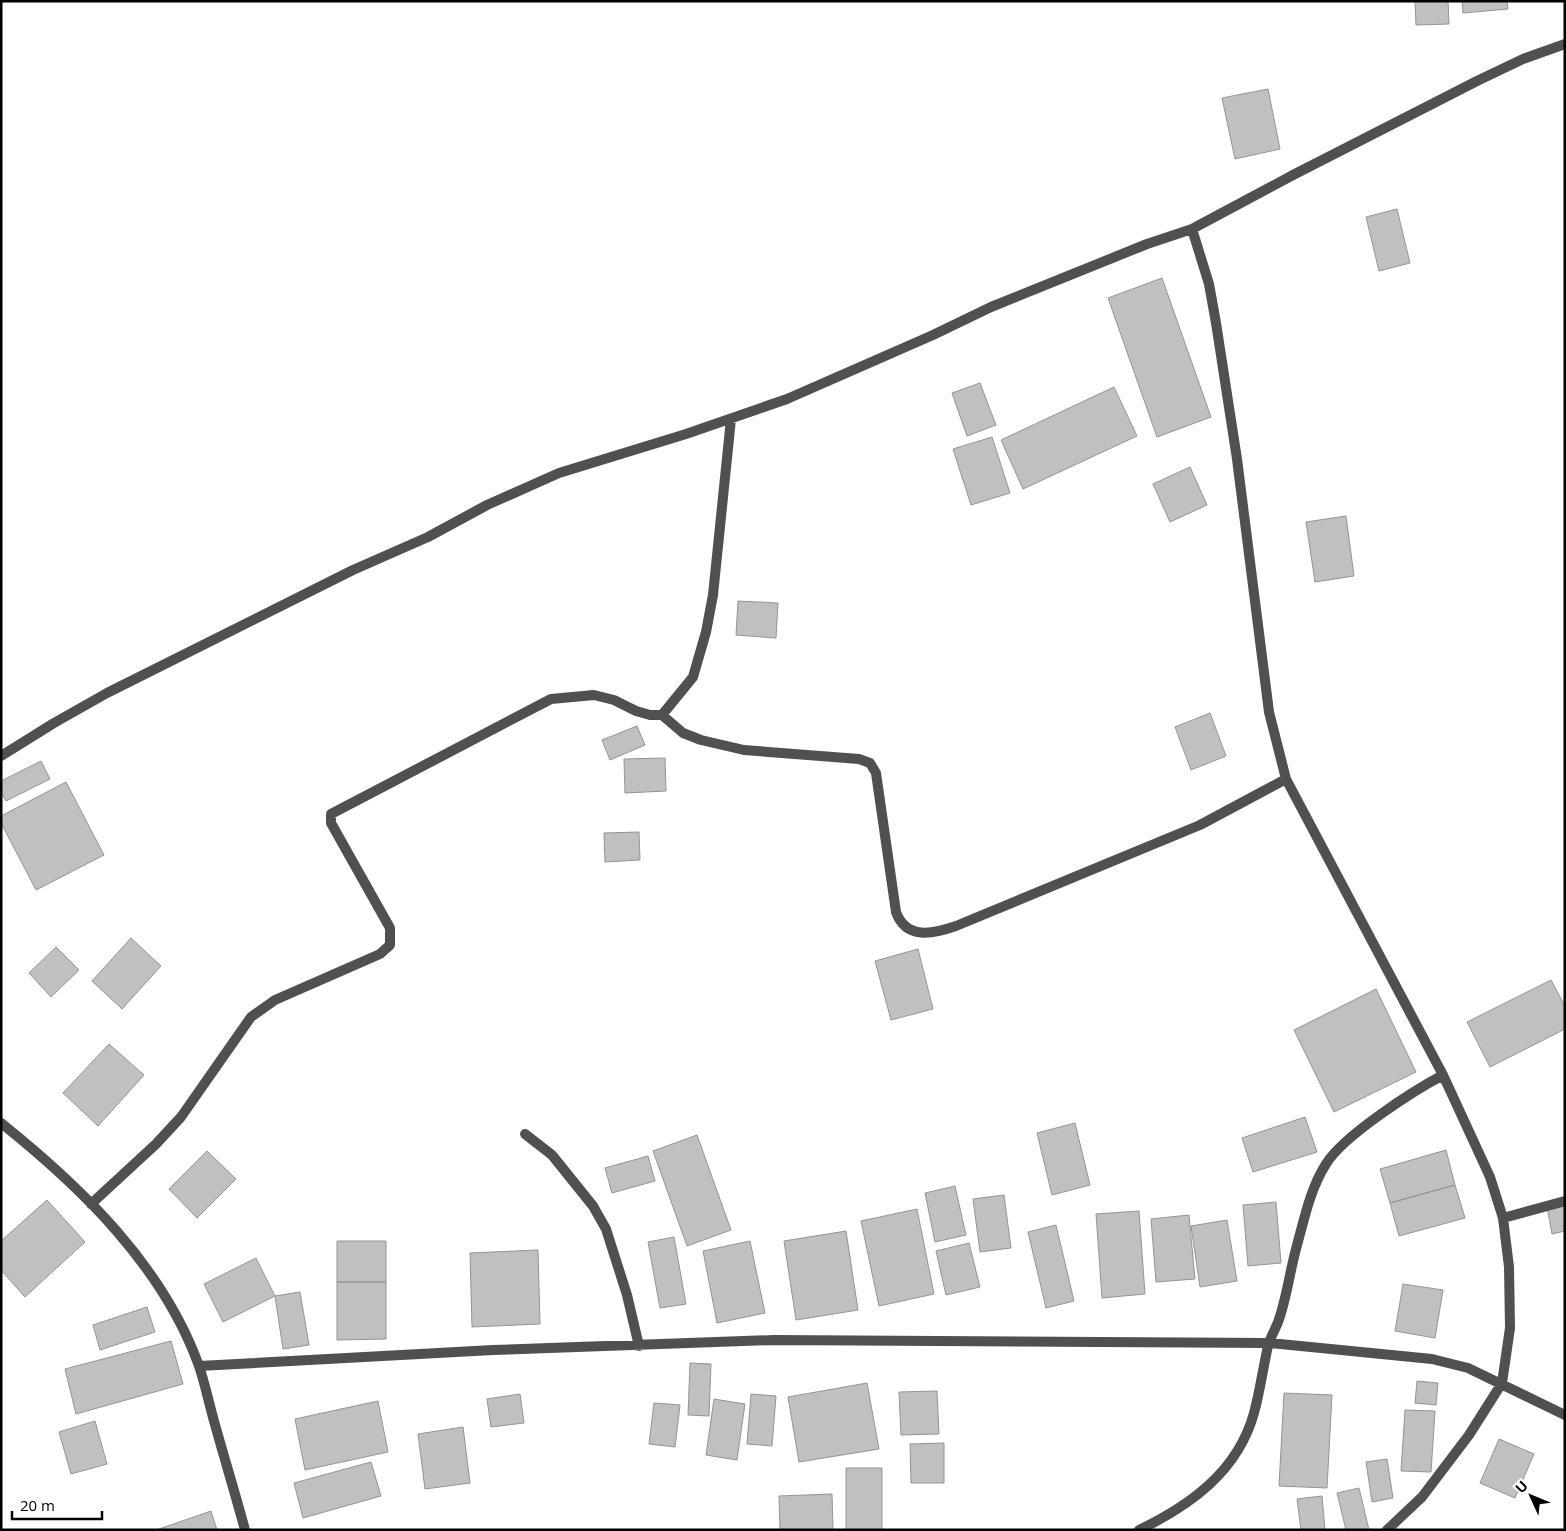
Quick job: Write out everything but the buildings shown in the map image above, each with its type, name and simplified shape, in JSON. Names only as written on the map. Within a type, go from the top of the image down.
[{"type":"street","points":[[1,756],[107,693],[353,570],[428,537],[487,505],[559,473],[731,419],[787,399],[991,307],[1147,244],[1192,229],[1284,179],[1479,80],[1523,59],[1565,44]]},
{"type":"street","points":[[1192,229],[1209,284],[1216,323],[1237,459],[1270,712],[1286,779],[1443,1075],[1490,1177],[1503,1218],[1509,1267],[1510,1328],[1502,1383],[1469,1435],[1422,1497],[1387,1530]]},
{"type":"street","points":[[662,715],[692,677],[706,632],[712,595],[731,419]]},
{"type":"street","points":[[91,1204],[156,1144],[181,1117],[251,1017],[275,1000],[380,954],[390,945],[390,928],[331,824],[331,814],[552,699],[594,695],[614,700],[636,711],[650,715],[662,715],[683,732],[700,740],[744,750],[859,759],[870,763],[876,773],[896,912],[900,922],[914,932],[938,932],[947,929],[1200,826],[1286,779]]},
{"type":"street","points":[[1139,1530],[1171,1514],[1197,1497],[1218,1477],[1238,1450],[1254,1414],[1268,1343],[1279,1321],[1312,1193],[1326,1163],[1340,1146],[1412,1093],[1443,1075]]},
{"type":"street","points":[[1,1123],[43,1156],[79,1190],[135,1254],[158,1285],[178,1319],[199,1366],[245,1530]]},
{"type":"street","points":[[525,1134],[552,1155],[593,1206],[606,1229],[627,1295],[639,1346]]},
{"type":"street","points":[[1503,1218],[1565,1201]]},
{"type":"street","points":[[199,1366],[494,1350],[774,1340],[1268,1343],[1432,1359],[1468,1368],[1565,1414]]}]
